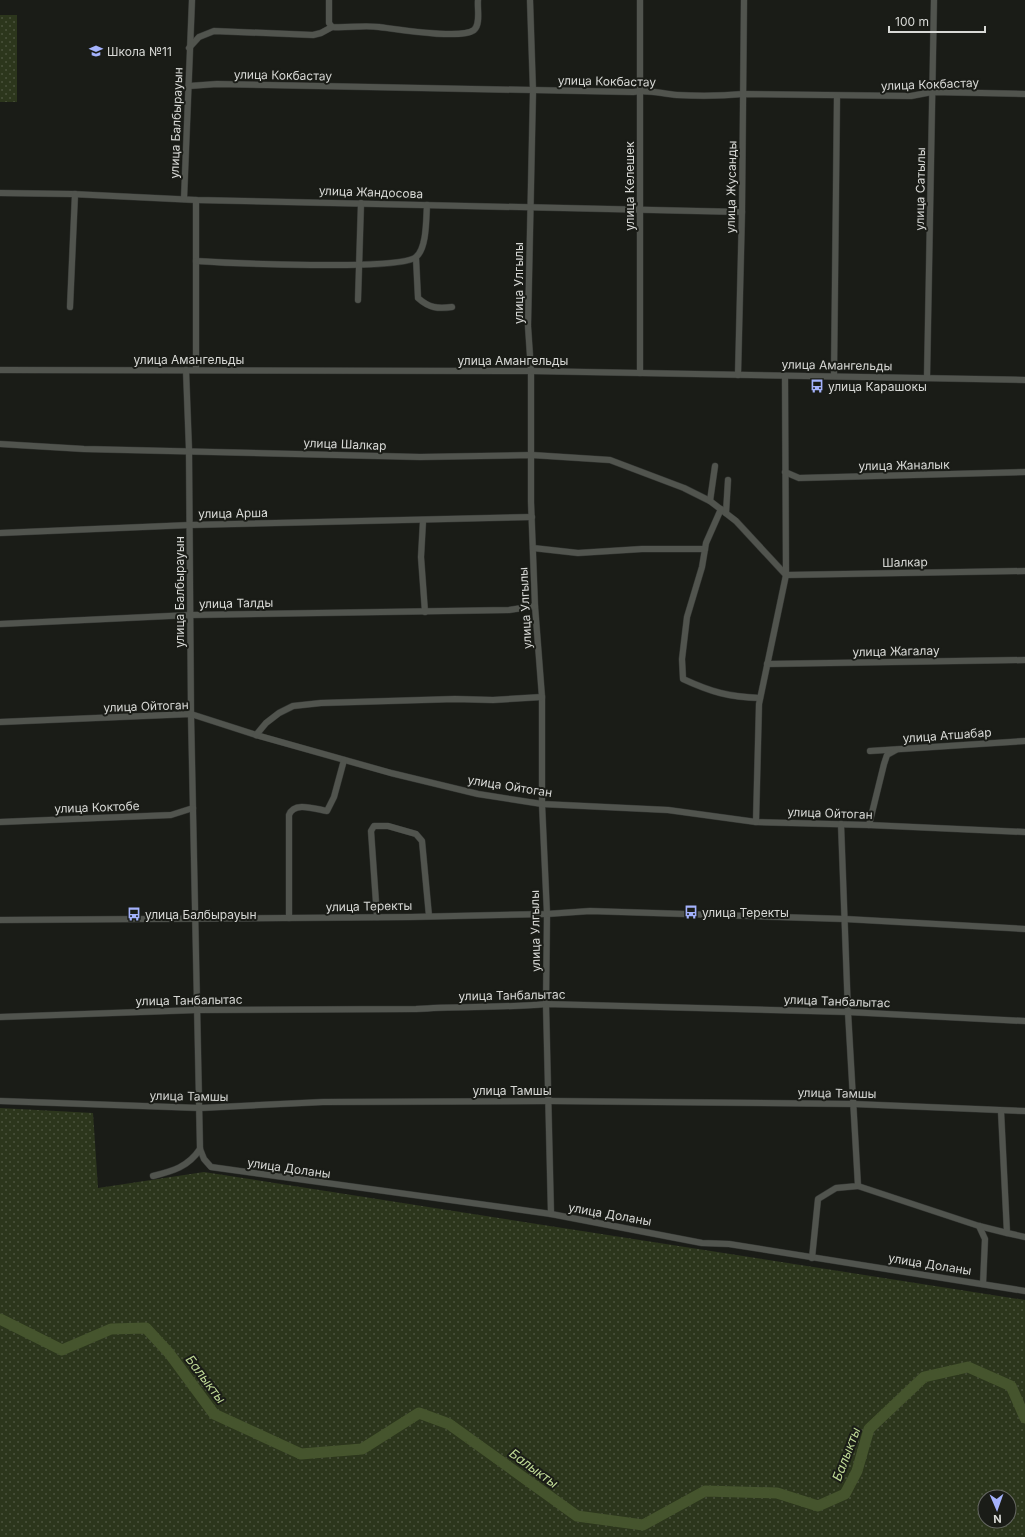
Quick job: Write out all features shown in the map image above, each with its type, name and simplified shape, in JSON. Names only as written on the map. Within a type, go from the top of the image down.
[{"type":"street","name":"улица Балбырауын","points":[[184,199],[192,0]]},
{"type":"street","points":[[329,0],[329,23],[332,27]]},
{"type":"street","points":[[190,48],[199,37],[214,31],[313,34],[321,33],[332,27],[375,27],[435,33],[469,32],[475,29],[478,24],[478,0]]},
{"type":"street","name":"улица Улгылы","points":[[530,0],[533,91],[529,208],[528,326],[531,371],[532,517],[535,606],[542,697],[542,804],[547,914],[546,1004],[551,1214]]},
{"type":"street","name":"улица Келешек","points":[[640,0],[640,373]]},
{"type":"street","name":"улица Жусанды","points":[[738,375],[742,212],[744,0]]},
{"type":"street","name":"улица Сатылы","points":[[927,378],[934,0]]},
{"type":"street","name":"улица Кокбастау","points":[[189,86],[225,85],[533,91],[640,91],[676,95],[743,94],[911,96],[932,92],[1025,94]]},
{"type":"street","points":[[834,376],[837,96]]},
{"type":"street","name":"улица Жандосова","points":[[0,193],[74,194],[196,200],[742,212]]},
{"type":"street","points":[[70,307],[74,194]]},
{"type":"street","points":[[196,200],[196,370]]},
{"type":"street","points":[[358,300],[357,277],[360,264],[361,203]]},
{"type":"street","points":[[427,205],[423,248],[416,258],[418,298],[426,305],[438,309],[452,307]]},
{"type":"street","points":[[196,261],[278,265],[360,264],[393,263],[416,258]]},
{"type":"street","name":"улица Амангельды","points":[[0,370],[531,371],[1025,380]]},
{"type":"street","name":"улица Балбырауын","points":[[186,370],[189,450],[191,714],[200,1150]]},
{"type":"street","points":[[756,822],[760,698],[786,575],[785,376]]},
{"type":"street","name":"улица Шалкар","points":[[0,444],[84,449],[189,450],[420,457],[532,455],[610,460],[684,488],[710,501],[736,521],[786,575]]},
{"type":"street","points":[[710,501],[715,466]]},
{"type":"street","name":"улица Жаналык","points":[[785,472],[799,478],[1025,472]]},
{"type":"street","points":[[728,480],[724,511],[705,549],[687,617],[682,659],[683,679],[712,691],[735,697],[760,698]]},
{"type":"street","name":"улица Арша","points":[[0,532],[190,525],[466,520],[532,517]]},
{"type":"street","points":[[423,521],[421,557],[425,612]]},
{"type":"street","points":[[533,548],[578,553],[642,549],[705,549]]},
{"type":"street","name":"Шалкар","points":[[786,575],[1025,571]]},
{"type":"street","name":"улица Талды","points":[[0,624],[190,615],[509,610],[535,606]]},
{"type":"street","name":"улица Жагалау","points":[[767,664],[1025,660]]},
{"type":"street","points":[[256,735],[266,723],[279,713],[292,706],[321,703],[454,699],[493,700],[542,697]]},
{"type":"street","name":"улица Ойтоган","points":[[0,722],[191,714],[256,735],[344,760],[478,794],[542,804],[668,810],[756,822],[1025,832]]},
{"type":"street","name":"улица Атшабар","points":[[870,751],[1025,741]]},
{"type":"street","points":[[869,825],[887,755],[897,750]]},
{"type":"street","points":[[288,918],[289,815],[291,809],[296,806],[327,811],[334,797],[344,760]]},
{"type":"street","name":"улица Коктобе","points":[[0,822],[171,815],[193,808]]},
{"type":"street","points":[[841,824],[848,1012],[858,1186]]},
{"type":"street","points":[[377,917],[371,831],[374,826],[388,826],[416,834],[422,841],[429,916]]},
{"type":"street","name":"улица Теректы","points":[[0,920],[377,917],[547,914],[590,911],[845,920],[1025,929]]},
{"type":"street","name":"улица Танбалытас","points":[[0,1017],[197,1010],[518,1007],[546,1004],[848,1012],[1025,1021]]},
{"type":"street","name":"улица Тамшы","points":[[0,1101],[200,1108],[323,1102],[549,1101],[854,1104],[1025,1111]]},
{"type":"street","points":[[1001,1111],[1007,1233]]},
{"type":"street","points":[[153,1176],[183,1167],[193,1159],[200,1150]]},
{"type":"street","name":"улица Доланы","points":[[200,1150],[204,1159],[211,1167],[551,1214],[702,1242],[729,1244],[1025,1291]]},
{"type":"street","points":[[812,1258],[818,1199],[836,1188],[858,1186],[979,1226],[1025,1237]]},
{"type":"street","points":[[979,1226],[985,1239],[984,1284]]},
{"type":"green space","points":[[0,15],[17,15],[17,102],[0,102]]},
{"type":"green space","points":[[0,1108],[93,1113],[98,1188],[204,1172],[1025,1300],[1025,1537],[0,1537]]},
{"type":"waterway","name":"Балыкты","points":[[0,1319],[62,1350],[111,1329],[146,1328],[169,1353],[214,1414],[301,1454],[362,1449],[419,1413],[449,1424],[577,1516],[643,1525],[705,1491],[777,1493],[818,1506],[845,1494],[857,1471],[869,1429],[924,1377],[968,1367],[1011,1386],[1025,1418]]},
{"type":"place","name":"Школа №11","points":[[96,51]]},
{"type":"place","name":"улица Карашокы","points":[[817,386]]},
{"type":"place","name":"улица Теректы","points":[[691,912]]},
{"type":"place","name":"улица Балбырауын","points":[[134,914]]}]
